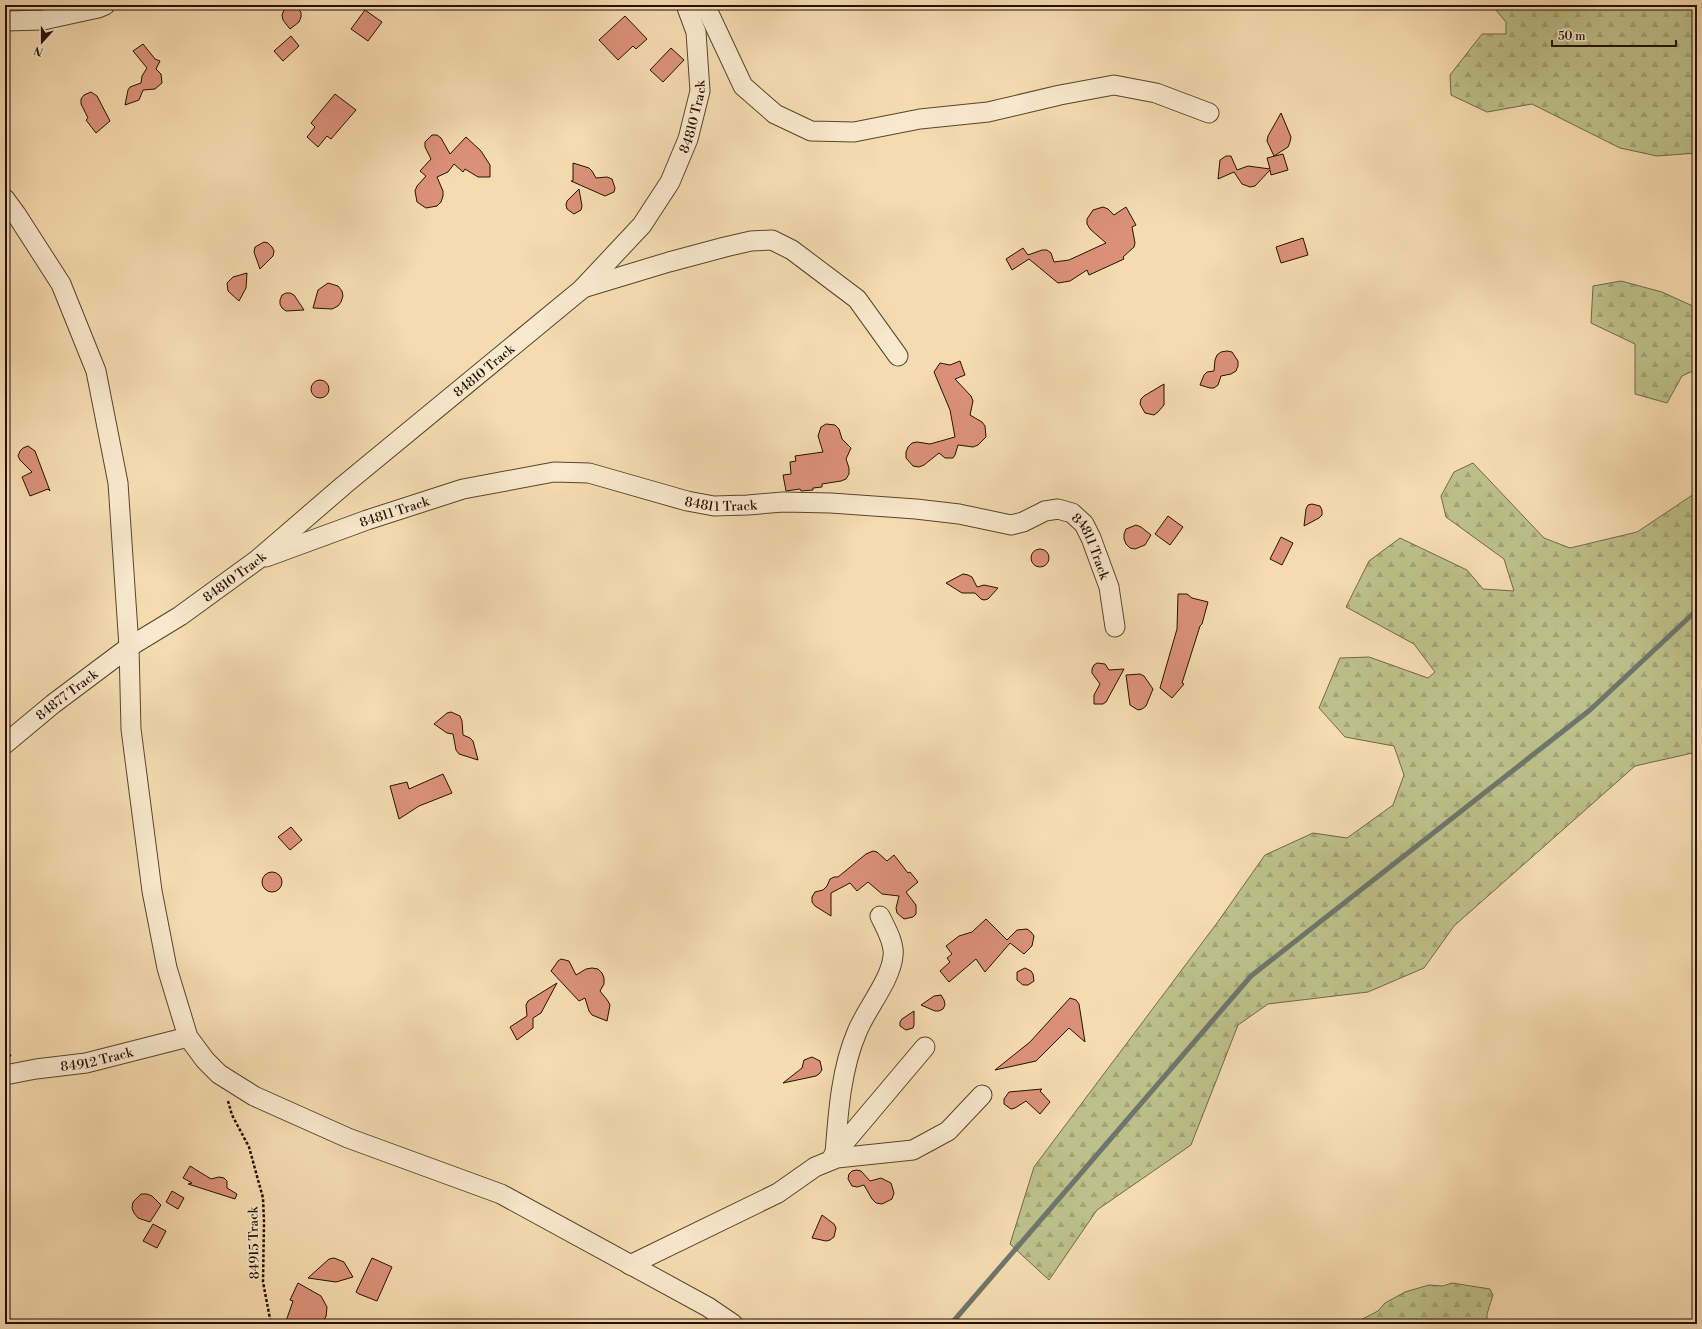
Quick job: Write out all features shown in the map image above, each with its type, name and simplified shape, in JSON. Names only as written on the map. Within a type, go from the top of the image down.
[{"type":"street","points":[[5,21],[43,20],[98,8],[105,5]]},
{"type":"street","name":"84810 Track","points":[[129,647],[180,616],[257,560],[344,485],[582,289],[642,225],[670,182],[688,139],[700,91],[696,32],[686,5]]},
{"type":"street","points":[[705,5],[743,86],[775,114],[811,131],[854,132],[920,119],[988,112],[1114,84],[1156,93],[1209,113]]},
{"type":"street","points":[[5,200],[16,214],[61,284],[96,371],[118,483],[129,647],[131,729],[152,892],[168,968],[188,1037],[205,1060],[219,1074],[254,1096],[348,1138],[501,1194],[708,1307],[733,1324]]},
{"type":"street","points":[[582,289],[669,262],[751,240],[772,240],[792,250],[857,299],[898,356]]},
{"type":"street","name":"84811 Track","points":[[257,560],[367,520],[463,489],[554,472],[589,473],[687,501],[714,506],[783,502],[831,503],[952,513],[1010,525],[1023,522],[1045,511],[1058,509],[1072,513],[1076,516],[1084,524],[1091,538],[1109,586],[1115,627]]},
{"type":"street","name":"84877 Track","points":[[5,744],[53,704],[129,647]]},
{"type":"street","points":[[832,1157],[848,1057],[865,1013],[878,993],[891,967],[893,948],[880,916]]},
{"type":"street","name":"84912 Track","points":[[5,1075],[36,1069],[86,1063],[188,1037]]},
{"type":"street","points":[[630,1265],[778,1193],[832,1157],[925,1047]]},
{"type":"street","points":[[832,1157],[837,1158],[913,1150],[948,1131],[982,1095]]},
{"type":"path","name":"84915 Track","points":[[219,1074],[232,1115],[248,1147],[262,1198],[264,1222],[263,1282],[271,1324]]},
{"type":"green space","points":[[1483,5],[1697,5],[1697,153],[1657,156],[1620,148],[1532,104],[1487,112],[1451,95],[1450,75],[1482,34],[1506,34],[1506,22],[1495,9]]},
{"type":"green space","points":[[1621,281],[1662,292],[1697,308],[1697,369],[1682,376],[1667,403],[1635,394],[1635,344],[1591,323],[1593,286]]},
{"type":"green space","points":[[1473,463],[1544,538],[1570,548],[1637,532],[1697,492],[1697,752],[1635,766],[1454,926],[1424,968],[1368,992],[1268,1004],[1238,1025],[1191,1145],[1097,1210],[1049,1280],[1010,1244],[1034,1167],[1217,923],[1265,855],[1313,833],[1347,838],[1393,805],[1404,775],[1394,746],[1345,737],[1319,708],[1340,658],[1369,657],[1428,678],[1435,672],[1414,644],[1346,607],[1369,561],[1400,538],[1467,570],[1483,589],[1514,591],[1504,559],[1446,517],[1441,496],[1454,472]]},
{"type":"green space","points":[[1452,1283],[1490,1289],[1493,1295],[1487,1314],[1487,1324],[1353,1324],[1378,1311],[1385,1303],[1405,1292],[1429,1285],[1443,1286]]},
{"type":"building","points":[[293,6],[301,12],[301,17],[299,22],[290,29],[283,20],[282,15],[284,10]]},
{"type":"building","points":[[365,10],[382,22],[368,41],[351,29]]},
{"type":"building","points":[[625,16],[647,39],[636,49],[633,46],[618,60],[599,40]]},
{"type":"building","points":[[291,36],[299,46],[283,61],[274,51]]},
{"type":"building","points":[[143,44],[155,59],[160,61],[156,69],[161,74],[162,83],[155,89],[143,90],[139,100],[125,105],[128,90],[130,87],[141,83],[142,76],[147,68],[133,51]]},
{"type":"building","points":[[671,48],[684,60],[663,82],[650,70]]},
{"type":"building","points":[[91,92],[97,96],[110,121],[96,133],[86,120],[88,118],[81,104],[81,99],[84,95]]},
{"type":"building","points":[[335,94],[356,110],[331,139],[327,136],[318,147],[307,137],[315,127],[311,123]]},
{"type":"building","points":[[1281,113],[1291,137],[1288,147],[1274,156],[1267,141],[1268,136]]},
{"type":"building","points":[[432,135],[437,135],[441,138],[450,154],[466,137],[481,151],[490,165],[490,177],[478,177],[465,169],[463,172],[454,164],[448,172],[437,177],[443,191],[441,202],[437,206],[426,208],[417,202],[415,191],[417,186],[426,176],[420,171],[431,159],[425,147],[425,142]]},
{"type":"building","points":[[1283,154],[1288,170],[1271,175],[1270,170],[1255,186],[1250,187],[1242,184],[1234,172],[1218,179],[1220,160],[1226,156],[1231,156],[1237,170],[1248,166],[1270,169],[1267,158]]},
{"type":"building","points":[[573,163],[589,168],[596,178],[607,177],[612,179],[615,188],[614,192],[605,196],[571,181],[573,181]]},
{"type":"building","points":[[579,189],[582,206],[581,210],[574,214],[567,209],[566,205],[567,201]]},
{"type":"building","points":[[1103,207],[1108,209],[1114,215],[1126,207],[1136,225],[1132,227],[1135,243],[1134,247],[1123,257],[1124,259],[1089,275],[1087,270],[1070,281],[1058,283],[1029,259],[1012,270],[1006,259],[1023,248],[1028,255],[1042,250],[1047,250],[1051,253],[1054,262],[1069,260],[1106,243],[1090,229],[1087,224],[1087,219],[1093,210]]},
{"type":"building","points":[[1303,238],[1308,255],[1281,263],[1276,247]]},
{"type":"building","points":[[264,242],[268,243],[274,251],[273,256],[260,269],[254,252],[255,247]]},
{"type":"building","points":[[247,273],[246,288],[239,301],[228,291],[227,283],[233,277]]},
{"type":"building","points":[[328,283],[338,286],[342,291],[343,296],[341,302],[338,306],[332,309],[313,308],[318,290]]},
{"type":"building","points":[[286,293],[294,295],[304,310],[286,311],[282,308],[280,300],[282,295]]},
{"type":"building","points":[[1221,352],[1232,352],[1238,361],[1236,371],[1231,374],[1221,376],[1218,385],[1214,388],[1200,385],[1204,375],[1207,372],[1214,371],[1217,355]]},
{"type":"building","points":[[960,361],[965,375],[955,379],[971,396],[973,401],[970,415],[982,422],[985,426],[986,437],[978,445],[973,447],[958,445],[953,458],[945,458],[939,453],[924,465],[919,467],[913,466],[906,458],[908,447],[912,443],[917,442],[930,444],[955,437],[950,410],[934,372],[940,363],[950,365]]},
{"type":"building","points":[[316,380],[324,380],[329,385],[327,396],[324,398],[316,398],[311,393],[311,385]]},
{"type":"building","points":[[1164,384],[1164,405],[1154,415],[1145,413],[1140,404],[1141,399]]},
{"type":"building","points":[[826,424],[835,425],[839,429],[842,439],[851,448],[846,459],[849,474],[846,479],[822,484],[822,487],[813,488],[813,490],[801,491],[800,489],[786,491],[783,475],[791,474],[790,462],[796,461],[795,456],[823,452],[818,436],[821,427]]},
{"type":"building","points":[[28,446],[35,451],[50,491],[48,489],[30,496],[22,477],[32,472],[18,456],[23,448]]},
{"type":"building","points":[[1312,504],[1320,506],[1322,515],[1304,526],[1306,509],[1308,505]]},
{"type":"building","points":[[1168,516],[1183,527],[1170,545],[1155,534]]},
{"type":"building","points":[[1136,525],[1151,535],[1145,545],[1135,549],[1130,548],[1126,544],[1124,534],[1126,529]]},
{"type":"building","points":[[1281,537],[1293,543],[1282,565],[1270,559]]},
{"type":"building","points":[[1036,549],[1044,549],[1049,554],[1047,565],[1044,567],[1036,567],[1031,562],[1031,554]]},
{"type":"building","points":[[963,574],[972,577],[977,587],[984,585],[998,588],[988,599],[984,600],[975,593],[962,593],[946,583]]},
{"type":"building","points":[[1178,594],[1187,594],[1192,598],[1208,602],[1182,683],[1184,684],[1172,698],[1160,688],[1177,629]]},
{"type":"building","points":[[1097,663],[1105,664],[1109,670],[1124,669],[1106,702],[1103,704],[1094,704],[1094,695],[1100,684],[1092,673],[1092,669]]},
{"type":"building","points":[[1140,674],[1144,676],[1153,689],[1146,706],[1138,710],[1130,705],[1126,675]]},
{"type":"building","points":[[451,712],[460,716],[463,735],[473,741],[478,760],[459,754],[456,750],[453,734],[447,733],[434,724],[447,713]]},
{"type":"building","points":[[443,774],[452,793],[419,806],[399,819],[390,786],[407,782],[409,789]]},
{"type":"building","points":[[291,827],[302,840],[290,850],[278,837]]},
{"type":"building","points":[[873,851],[877,852],[887,861],[894,855],[908,873],[910,872],[918,882],[906,892],[916,905],[916,914],[913,917],[904,919],[897,913],[896,908],[899,896],[882,894],[868,882],[857,891],[850,883],[831,893],[831,916],[815,906],[812,902],[812,897],[815,892],[823,890],[827,886],[830,879],[838,877],[866,854]]},
{"type":"building","points":[[272,872],[279,875],[282,882],[279,889],[272,892],[265,889],[262,882],[265,875]]},
{"type":"building","points":[[986,919],[1007,940],[1017,930],[1027,929],[1034,936],[1032,946],[1024,954],[1010,943],[985,972],[976,959],[949,982],[940,971],[950,962],[947,958],[952,954],[946,946],[959,936],[972,932]]},
{"type":"building","points":[[561,959],[569,961],[576,975],[586,969],[592,968],[598,969],[602,973],[604,984],[600,991],[610,1005],[607,1021],[592,1015],[589,1011],[585,998],[579,1001],[551,971]]},
{"type":"building","points":[[1025,968],[1033,974],[1034,981],[1028,985],[1023,985],[1017,980],[1017,972]]},
{"type":"building","points":[[557,983],[541,1013],[533,1018],[533,1028],[517,1040],[510,1027],[527,1016],[526,1005],[528,1001]]},
{"type":"building","points":[[941,995],[945,1005],[943,1009],[939,1011],[935,1011],[921,1005],[934,996]]},
{"type":"building","points":[[1070,998],[1076,1000],[1079,1004],[1085,1042],[1069,1028],[1036,1061],[995,1070],[1030,1042]]},
{"type":"building","points":[[914,1011],[913,1028],[906,1030],[900,1026],[900,1022]]},
{"type":"building","points":[[812,1057],[820,1061],[822,1070],[819,1074],[816,1076],[783,1083],[802,1068],[804,1060]]},
{"type":"building","points":[[1042,1089],[1040,1091],[1050,1102],[1040,1114],[1026,1101],[1011,1109],[1004,1104],[1004,1099],[1009,1092]]},
{"type":"building","points":[[190,1166],[211,1179],[219,1177],[224,1178],[227,1181],[227,1188],[237,1194],[235,1199],[188,1184],[192,1183],[183,1178]]},
{"type":"building","points":[[852,1171],[861,1171],[870,1181],[881,1178],[891,1183],[894,1193],[892,1199],[882,1204],[876,1203],[864,1185],[857,1187],[852,1186],[848,1179],[849,1174]]},
{"type":"building","points":[[172,1191],[184,1198],[178,1209],[166,1202]]},
{"type":"building","points":[[141,1194],[152,1196],[161,1205],[150,1222],[138,1218],[132,1208],[133,1202]]},
{"type":"building","points":[[822,1215],[834,1224],[836,1228],[834,1237],[826,1241],[812,1238]]},
{"type":"building","points":[[153,1224],[166,1231],[157,1248],[143,1241]]},
{"type":"building","points":[[334,1258],[344,1262],[353,1277],[336,1282],[308,1278],[329,1259]]},
{"type":"building","points":[[372,1258],[392,1267],[377,1301],[356,1292]]},
{"type":"building","points":[[298,1283],[321,1296],[327,1307],[326,1317],[319,1324],[285,1324],[293,1301],[290,1300]]},
{"type":"waterway","points":[[951,1324],[1251,976],[1590,710],[1697,610]]}]
